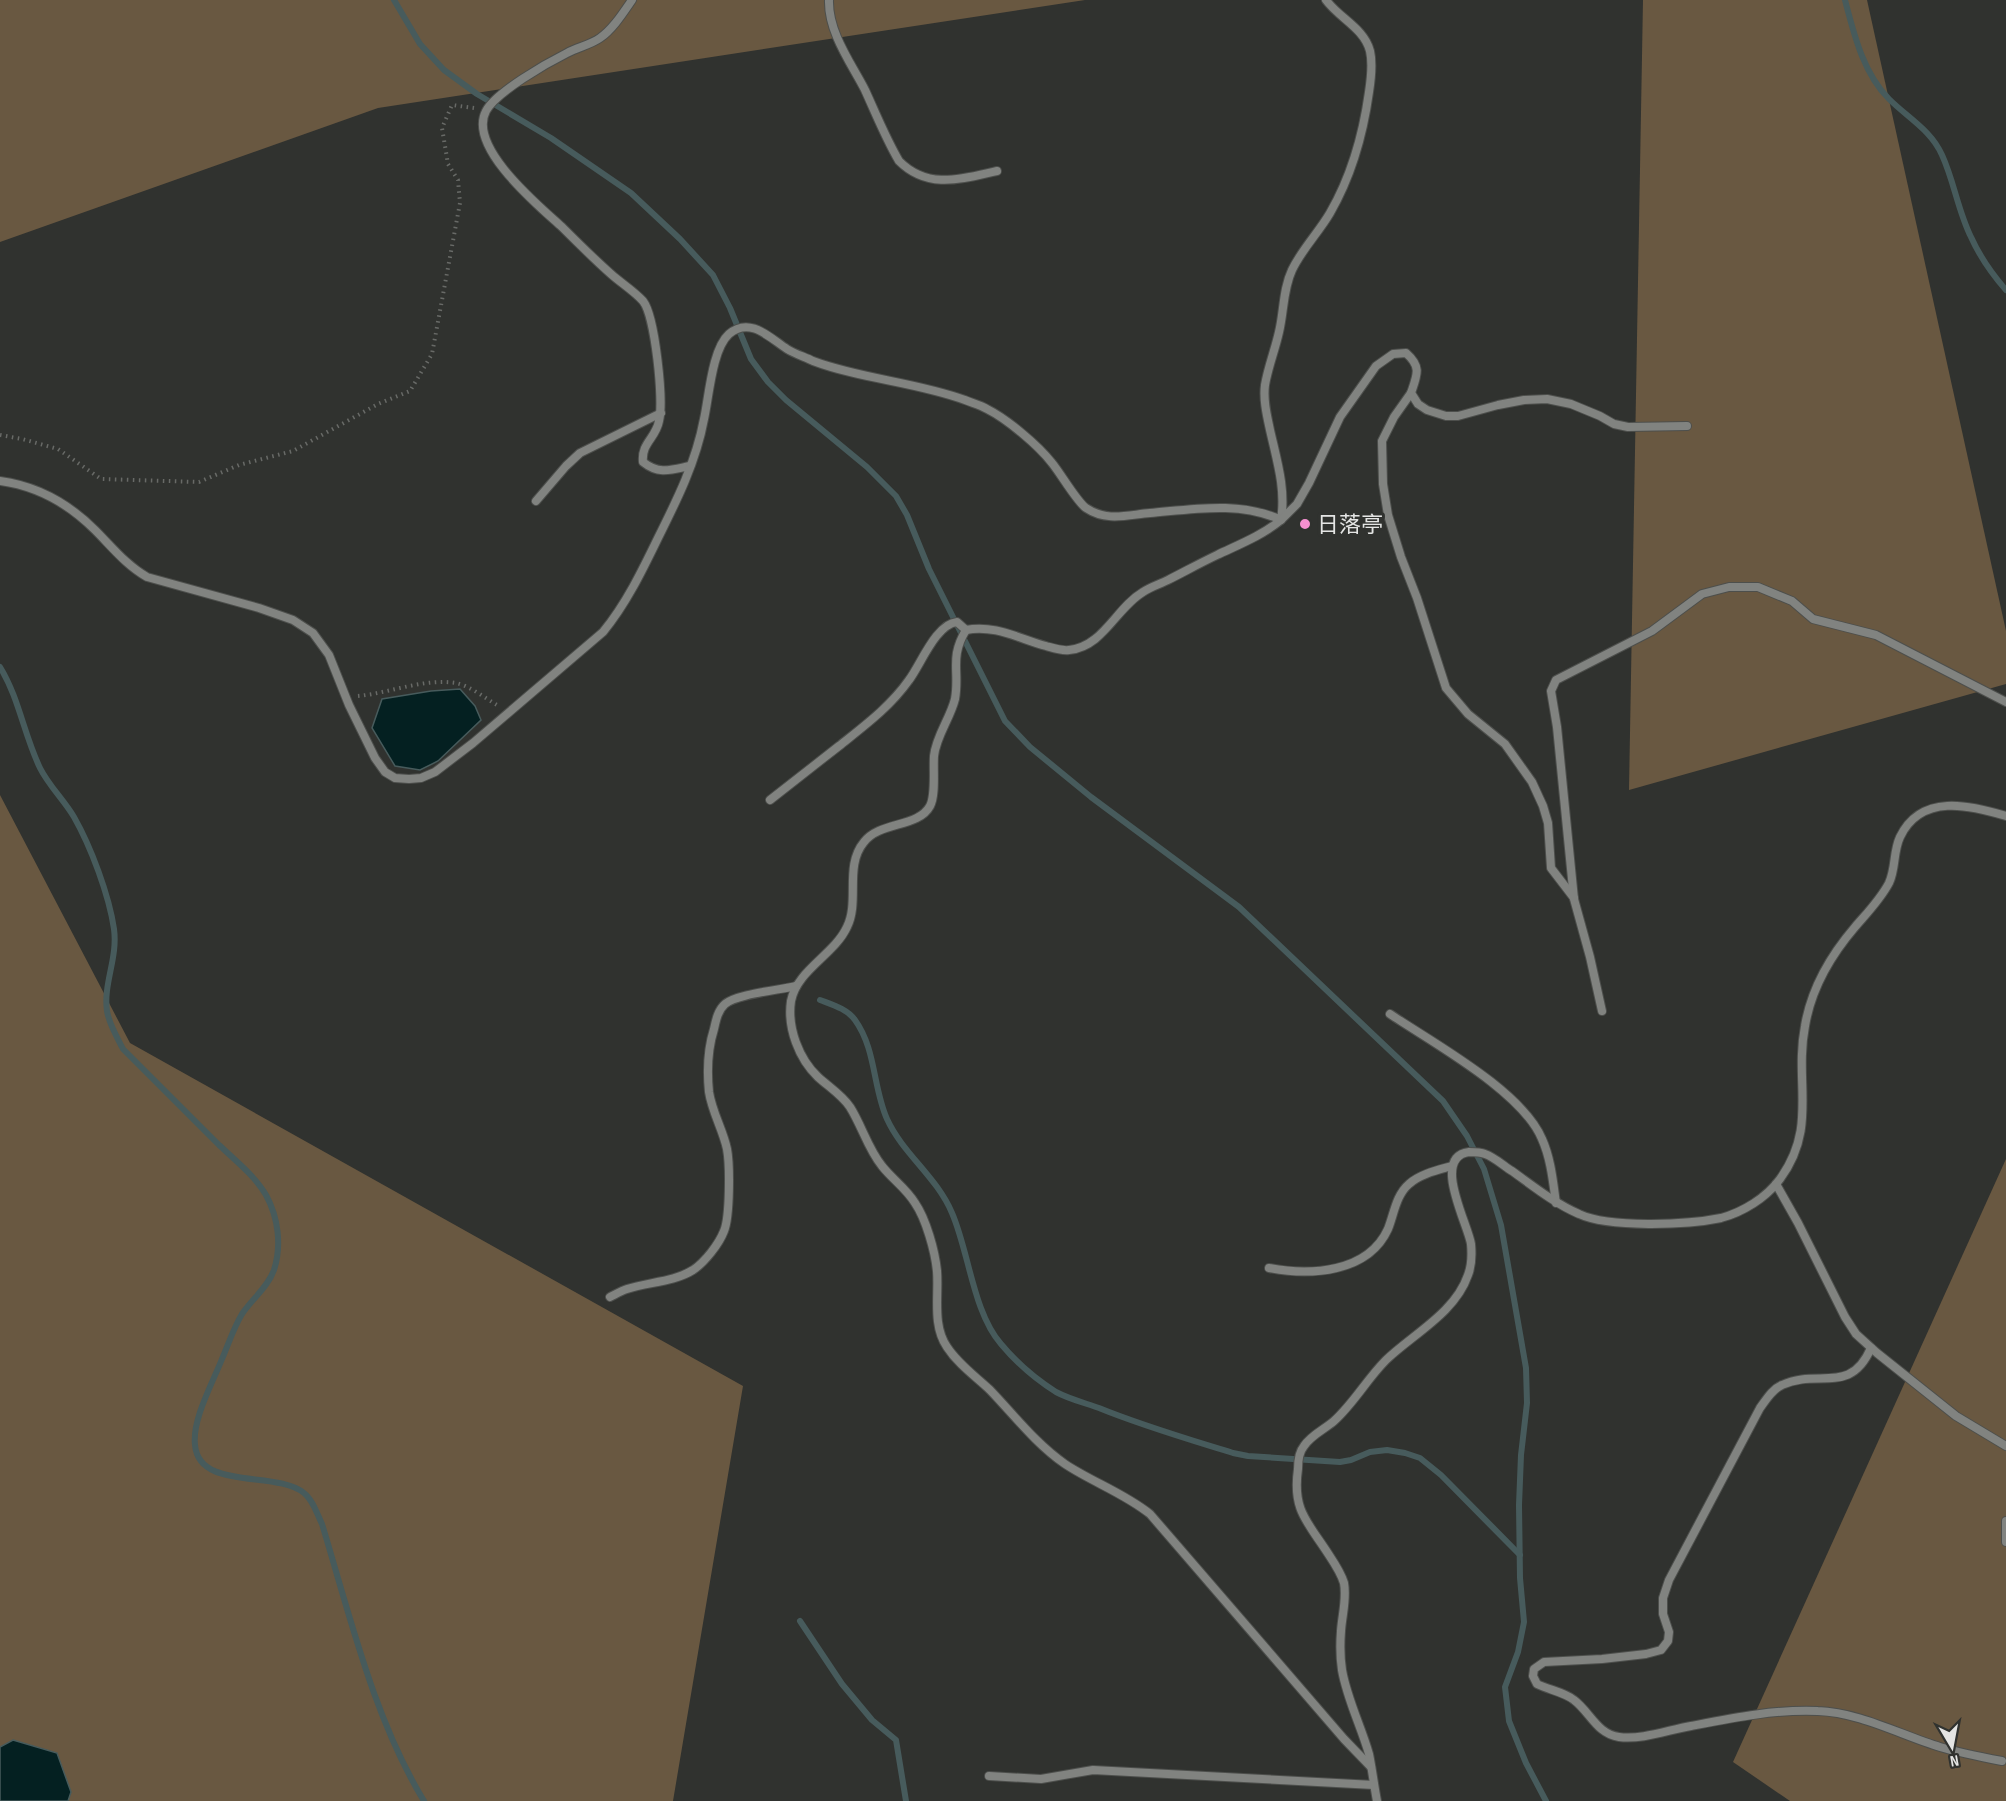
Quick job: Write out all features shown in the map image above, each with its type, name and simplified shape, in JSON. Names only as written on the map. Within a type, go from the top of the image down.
[{"type":"lane","points":[[632,0],[603,36],[591,44],[569,52],[500,95],[486,110],[483,130],[490,149],[505,171],[525,193],[647,307],[654,335],[661,390],[661,413],[657,429],[642,452],[643,462],[653,470],[668,471],[690,466]]},
{"type":"lane","points":[[829,0],[832,23],[843,50],[899,161],[909,171],[922,178],[941,180],[997,171]]},
{"type":"lane","points":[[1281,520],[1284,500],[1282,481],[1266,409],[1265,387],[1280,329],[1287,284],[1298,258],[1330,214],[1355,160],[1365,124],[1372,64],[1365,38],[1326,0]]},
{"type":"lane","points":[[0,481],[48,494],[72,509],[134,570],[147,578],[259,608],[293,620],[313,633],[329,655],[375,758],[385,772],[395,778],[409,779],[421,778],[435,772],[473,743],[603,632],[617,614],[684,486],[702,432],[717,357],[723,340],[731,332],[745,327],[755,328],[789,350],[814,361],[945,393],[987,409],[1024,435],[1051,460],[1084,507],[1101,516],[1117,518],[1203,508],[1242,508],[1264,512],[1281,520]]},
{"type":"lane","points":[[1371,1767],[1344,1740],[1150,1514],[1134,1501],[1064,1463],[1046,1449],[988,1389],[963,1367],[946,1347],[939,1332],[937,1270],[930,1240],[917,1205],[902,1184],[883,1167],[849,1106],[816,1075],[803,1058],[796,1042],[791,1019],[791,1001],[796,986],[840,941],[849,924],[856,854],[865,840],[879,830],[915,818],[924,813],[932,803],[934,755],[937,741],[955,698],[955,656],[958,643],[966,630],[992,629],[1066,651],[1077,649],[1093,640],[1111,625],[1126,605],[1142,592],[1266,532],[1297,504],[1340,417],[1376,366],[1393,354],[1406,353],[1415,360],[1418,373],[1411,393],[1394,417],[1382,441],[1383,484],[1401,557],[1417,598],[1446,688],[1468,714],[1505,744],[1532,782],[1548,822],[1551,868],[1574,899]]},
{"type":"lane","points":[[1411,393],[1418,405],[1446,416],[1458,416],[1524,400],[1547,399],[1571,404],[1621,425],[1687,426]]},
{"type":"lane","points":[[536,501],[566,465],[580,453],[661,413]]},
{"type":"lane","points":[[1602,1011],[1574,899],[1557,727],[1551,691],[1556,680],[1652,632],[1702,594],[1729,587],[1758,587],[1773,591],[1792,601],[1813,619],[1876,635],[2006,702]]},
{"type":"lane","points":[[770,800],[883,710],[911,678],[944,627],[951,622],[957,622],[966,630]]},
{"type":"lane","points":[[1269,1268],[1320,1272],[1355,1262],[1374,1251],[1387,1231],[1397,1201],[1409,1184],[1429,1173],[1452,1166],[1460,1156],[1468,1152],[1484,1154],[1556,1203],[1584,1216],[1607,1221],[1689,1222],[1722,1217],[1749,1207],[1767,1194],[1795,1156],[1801,1137],[1803,1112],[1804,1028],[1812,998],[1839,948],[1888,886],[1894,870],[1900,836],[1911,822],[1927,811],[1940,807],[1959,805],[1977,807],[2006,816]]},
{"type":"lane","points":[[610,1297],[627,1289],[672,1278],[692,1270],[709,1255],[724,1232],[728,1220],[729,1161],[709,1092],[708,1065],[718,1013],[725,1004],[735,999],[796,986]]},
{"type":"lane","points":[[1390,1014],[1494,1083],[1526,1115],[1542,1138],[1551,1170],[1556,1203]]},
{"type":"lane","points":[[1377,1801],[1369,1755],[1343,1676],[1340,1652],[1345,1599],[1344,1584],[1339,1571],[1300,1511],[1296,1479],[1299,1455],[1304,1446],[1343,1412],[1383,1363],[1443,1312],[1464,1287],[1472,1258],[1471,1240],[1452,1183],[1452,1166]]},
{"type":"lane","points":[[1776,1184],[1856,1334],[1956,1416],[2006,1446]]},
{"type":"lane","points":[[1871,1348],[1865,1362],[1855,1372],[1843,1377],[1782,1384],[1772,1392],[1760,1408],[1669,1580],[1663,1598],[1663,1614],[1669,1632],[1668,1641],[1661,1650],[1602,1659],[1544,1662],[1534,1668],[1533,1676],[1537,1684],[1575,1700],[1599,1728],[1620,1737],[1641,1736],[1705,1723],[1769,1714],[1819,1711],[1846,1715],[1942,1748],[2002,1761]]},
{"type":"lane","points":[[2006,1521],[2006,1542]]},
{"type":"lane","points":[[990,1776],[1041,1779],[1094,1770],[1374,1785]]},
{"type":"path","points":[[0,435],[58,449],[101,479],[199,482],[239,465],[293,451],[378,404],[410,391],[432,354],[460,203],[458,180],[447,164],[442,128],[452,105],[486,110]]},
{"type":"path","points":[[346,697],[441,682],[458,683],[509,712]]},
{"type":"shaded area","points":[[0,0],[1085,0],[378,108],[0,242]]},
{"type":"shaded area","points":[[1643,0],[1867,0],[2006,631],[2006,684],[1629,790]]},
{"type":"shaded area","points":[[0,795],[130,1043],[743,1386],[673,1801],[0,1801]]},
{"type":"shaded area","points":[[2006,1159],[2006,1801],[1790,1801],[1733,1762]]},
{"type":"water","points":[[460,689],[475,706],[481,720],[438,761],[420,770],[395,766],[372,728],[382,699]]},
{"type":"water","points":[[13,1740],[57,1753],[71,1792],[68,1801],[0,1801],[0,1747]]},
{"type":"waterway","points":[[394,0],[420,44],[444,70],[477,94],[551,138],[631,193],[680,239],[713,275],[730,308],[751,359],[768,382],[786,400],[867,467],[896,496],[907,515],[929,569],[1005,721],[1030,747],[1091,797],[1239,907],[1443,1101],[1467,1136],[1484,1169],[1501,1225],[1526,1368],[1527,1403],[1521,1455],[1519,1505],[1520,1578],[1524,1622],[1518,1652],[1505,1687],[1509,1721],[1526,1763],[1546,1801]]},
{"type":"waterway","points":[[1845,0],[1861,52],[1872,77],[1889,99],[1932,138],[1942,155],[1963,217],[1975,244],[2006,290]]},
{"type":"waterway","points":[[0,667],[12,691],[40,768],[74,817],[104,887],[112,916],[115,940],[106,1001],[111,1026],[123,1049],[256,1181],[266,1195],[276,1222],[278,1251],[274,1270],[268,1282],[239,1319],[200,1413],[195,1435],[195,1445],[200,1459],[210,1469],[240,1478],[291,1486],[310,1499],[322,1524],[377,1702],[406,1769],[424,1801]]},
{"type":"waterway","points":[[820,1000],[848,1013],[862,1031],[871,1056],[882,1107],[887,1119],[902,1143],[946,1200],[958,1229],[984,1316],[1001,1344],[1034,1376],[1066,1397],[1233,1453],[1340,1462],[1370,1452],[1387,1450],[1420,1458],[1441,1475],[1520,1555]]},
{"type":"waterway","points":[[800,1621],[842,1684],[872,1720],[896,1740],[906,1801]]},
{"type":"place","name":"日落亭","points":[[1305,524]]}]
